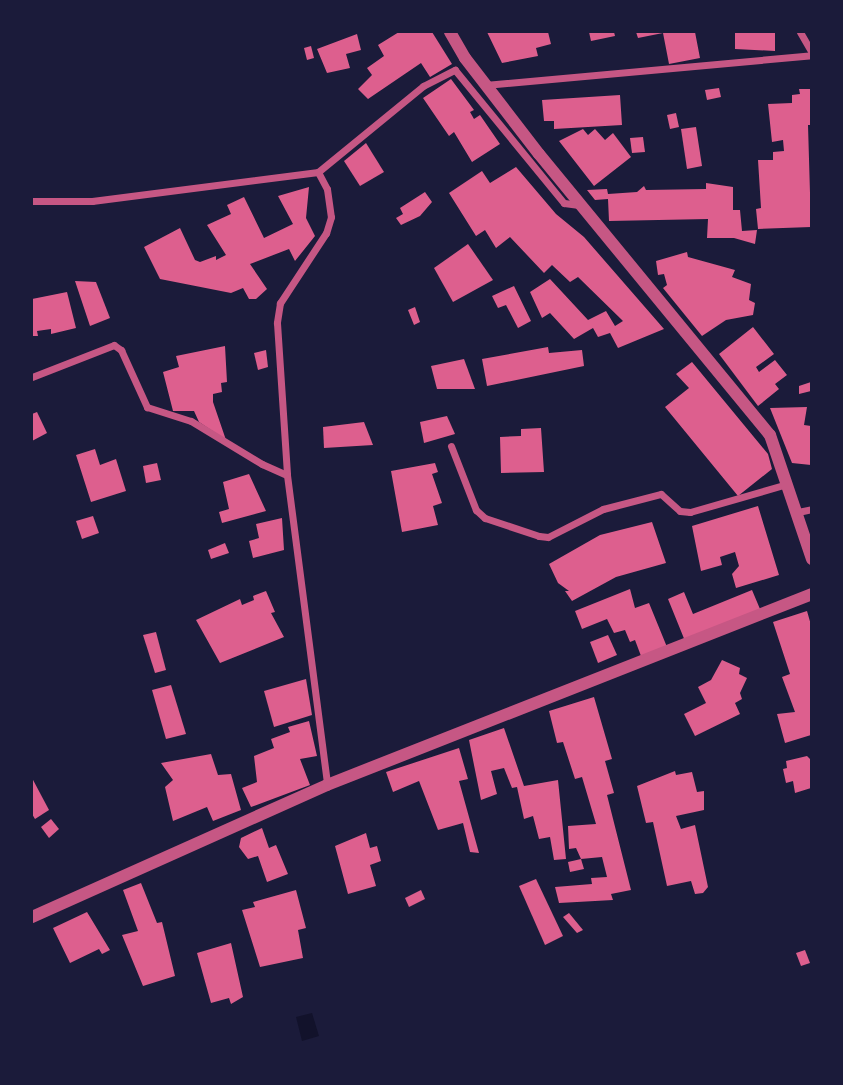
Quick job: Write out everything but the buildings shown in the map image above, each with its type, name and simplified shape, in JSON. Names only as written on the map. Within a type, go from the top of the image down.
[{"type":"street","points":[[450,32],[485,85],[770,435],[798,512],[811,559]]},
{"type":"street","points":[[485,85],[811,54],[800,32]]},
{"type":"street","points":[[32,201],[92,201],[318,172],[423,86],[455,70],[564,203],[585,205]]},
{"type":"street","points":[[318,172],[327,189],[331,217],[326,233],[285,294],[277,323],[287,475],[327,785]]},
{"type":"street","points":[[32,377],[114,345],[121,350],[147,407],[191,421],[262,464],[287,475]]},
{"type":"street","points":[[451,446],[476,510],[485,518],[548,537],[603,509],[661,494],[680,511],[690,512],[787,484]]},
{"type":"street","points":[[798,512],[811,509]]},
{"type":"street","points":[[32,918],[327,785],[811,594]]},
{"type":"shaded area","points":[[312,1013],[319,1036],[302,1041],[296,1017]]}]
